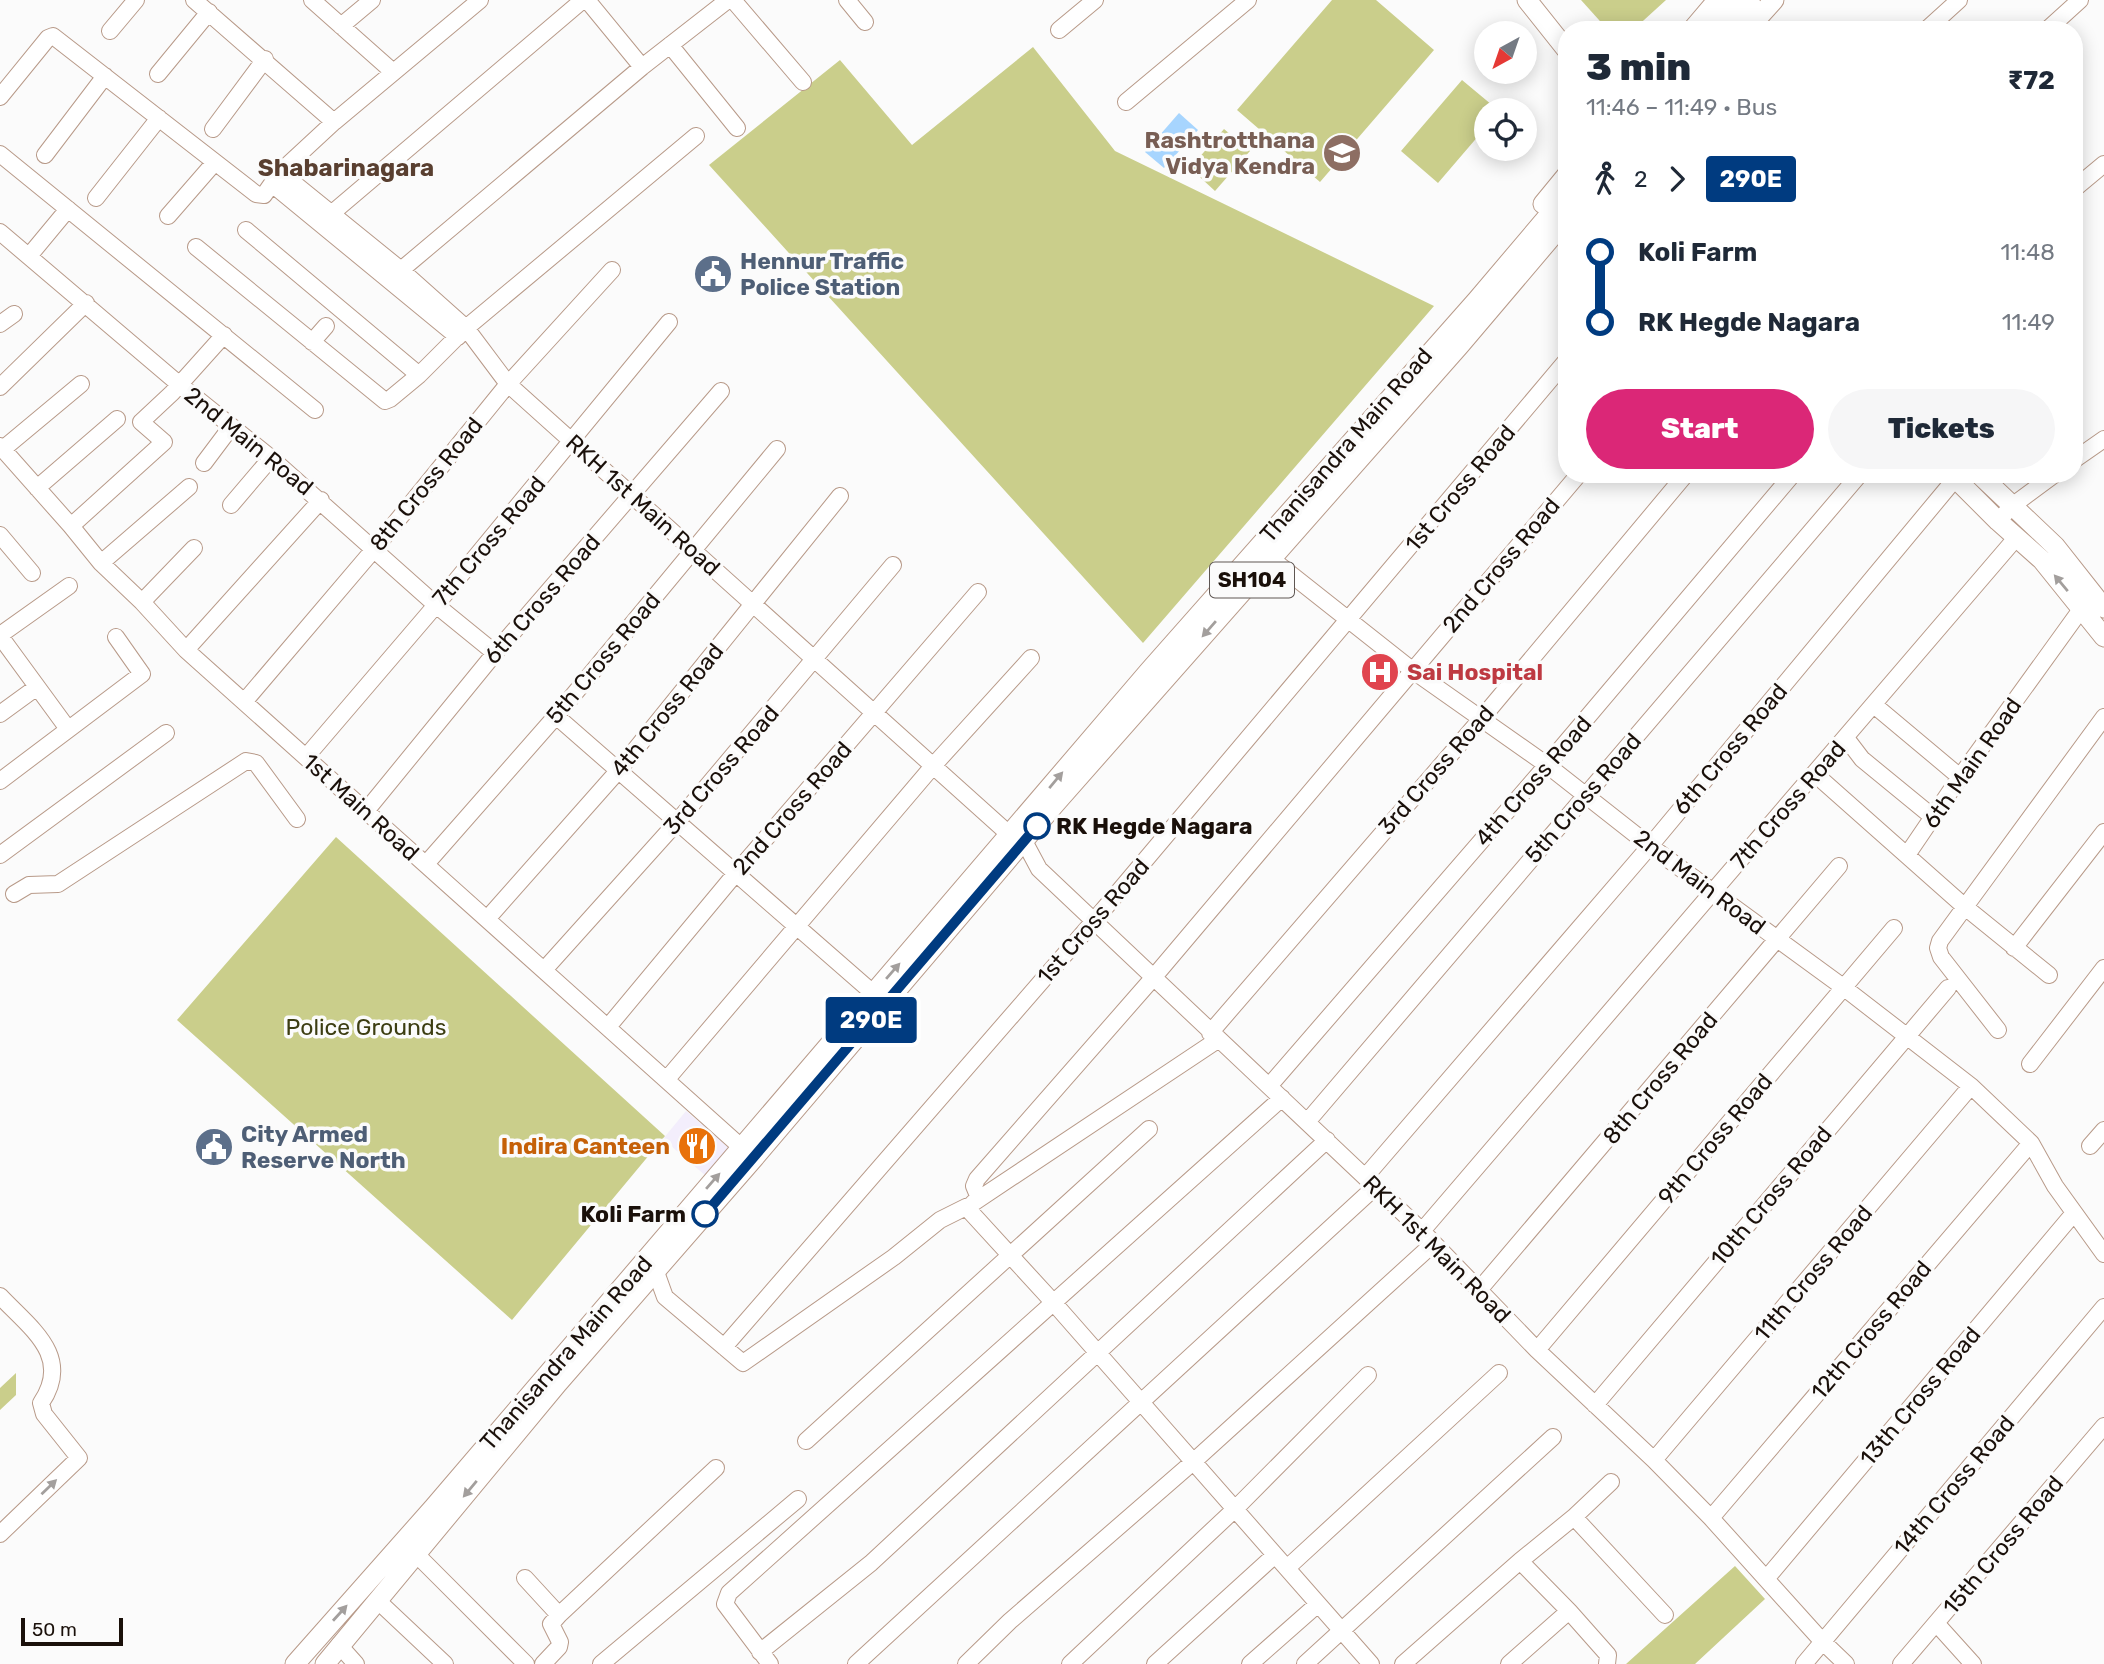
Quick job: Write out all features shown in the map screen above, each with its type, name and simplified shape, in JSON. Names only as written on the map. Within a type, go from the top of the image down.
[{"type":"main road","points":[[1527,0],[1558,39]]},
{"type":"main road","points":[[1700,21],[1717,0]]},
{"type":"main road","points":[[1717,21],[1735,0]]},
{"type":"main road","points":[[1738,21],[1757,0]]},
{"type":"main road","points":[[1755,21],[1774,0]]},
{"type":"main road","name":"Thanisandra Main Road","points":[[1448,346],[1440,324],[1558,185]]},
{"type":"main road","name":"SH104","points":[[1448,346],[1558,205]]},
{"type":"main road","name":"SH104","points":[[1448,346],[1558,229]]},
{"type":"main road","name":"Thanisandra Main Road","points":[[1448,346],[1471,352],[1558,247]]},
{"type":"main road","name":"Thanisandra Main Road","points":[[295,1664],[748,1153],[1031,821],[1448,346]]},
{"type":"main road","points":[[1959,483],[2016,538],[2097,602]]},
{"type":"main road","points":[[1988,483],[2055,546],[2097,602],[2104,637]]},
{"type":"main road","name":"Thanisandra Main Road","points":[[325,1664],[558,1383],[656,1272],[873,993],[1011,845]]},
{"type":"street","points":[[110,31],[136,0]]},
{"type":"street","points":[[194,0],[265,59],[334,122]]},
{"type":"street","points":[[312,0],[392,71]]},
{"type":"street","points":[[341,26],[372,0]]},
{"type":"street","points":[[0,97],[48,37],[53,36],[260,196],[264,195],[276,178],[334,122],[480,0]]},
{"type":"street","points":[[331,214],[585,0],[642,67]]},
{"type":"street","points":[[401,270],[642,67],[731,0],[803,82]]},
{"type":"street","points":[[847,0],[865,22]]},
{"type":"street","points":[[1059,30],[1095,0]]},
{"type":"street","points":[[1126,102],[1248,0]]},
{"type":"street","points":[[1936,21],[1959,0]]},
{"type":"street","points":[[2056,21],[2080,0]]},
{"type":"street","points":[[158,74],[209,12]]},
{"type":"street","points":[[670,46],[737,128]]},
{"type":"street","points":[[213,129],[265,59]]},
{"type":"street","points":[[45,155],[105,76]]},
{"type":"street","points":[[96,198],[159,118]]},
{"type":"street","points":[[196,247],[385,401],[419,375],[462,333],[696,136]]},
{"type":"street","points":[[0,154],[315,410]]},
{"type":"street","points":[[168,216],[215,163]]},
{"type":"street","points":[[2083,182],[2104,164]]},
{"type":"street","points":[[276,178],[462,333]]},
{"type":"street","name":"RKH 1st Main Road","points":[[276,178],[331,214],[401,270],[508,384],[933,766],[1011,845],[1214,1036],[1270,1085],[1422,1231],[1537,1350],[1654,1460],[1711,1518],[1822,1642],[1846,1664]]},
{"type":"street","points":[[29,256],[68,209]]},
{"type":"street","points":[[246,230],[419,375]]},
{"type":"street","name":"2nd Main Road","points":[[0,232],[180,385],[271,458],[495,653]]},
{"type":"street","name":"8th Cross Road","points":[[244,702],[375,548],[508,384],[612,270]]},
{"type":"street","points":[[0,387],[86,303]]},
{"type":"street","points":[[0,324],[14,314]]},
{"type":"street","name":"7th Cross Road","points":[[306,757],[669,323]]},
{"type":"street","points":[[312,342],[326,326]]},
{"type":"street","points":[[71,526],[164,442],[141,422],[180,385],[224,335]]},
{"type":"street","name":"1st Cross Road","points":[[724,1348],[1093,922],[1558,371]]},
{"type":"street","points":[[1,447],[81,384]]},
{"type":"street","name":"6th Cross Road","points":[[366,811],[495,653],[721,391]]},
{"type":"street","points":[[37,488],[117,419]]},
{"type":"street","points":[[204,463],[231,427]]},
{"type":"street","points":[[2083,454],[2104,439]]},
{"type":"street","name":"1st Main Road","points":[[1,447],[101,563],[142,601],[186,650],[748,1153]]},
{"type":"street","name":"5th Cross Road","points":[[426,864],[556,716],[777,449]]},
{"type":"street","points":[[231,505],[271,458]]},
{"type":"street","name":"2nd Cross Road","points":[[973,1203],[977,1179],[1153,978],[1571,483]]},
{"type":"street","name":"3rd Cross Road","points":[[724,1348],[743,1363],[894,1258],[940,1220],[973,1203],[1214,1036],[1678,483]]},
{"type":"street","name":"4th Cross Road","points":[[1270,1085],[1547,765],[1785,483]]},
{"type":"street","name":"5th Cross Road","points":[[1307,1122],[1852,483]]},
{"type":"street","name":"6th Cross Road","points":[[856,1664],[1142,1403],[1370,1182],[1948,483]]},
{"type":"street","points":[[1997,521],[2043,483]]},
{"type":"street","points":[[101,563],[189,487]]},
{"type":"street","name":"4th Cross Road","points":[[487,919],[618,771],[840,496]]},
{"type":"street","points":[[186,650],[320,500]]},
{"type":"street","points":[[0,535],[32,573]]},
{"type":"street","name":"7th Cross Road","points":[[1422,1231],[2016,538]]},
{"type":"street","points":[[142,601],[194,548]]},
{"type":"street","name":"2nd Main Road","points":[[1264,553],[1412,670],[1547,765],[1650,846],[1843,987],[1971,1086],[2031,1143],[2047,1172],[2104,1254]]},
{"type":"street","name":"3rd Cross Road","points":[[544,970],[677,822],[893,565]]},
{"type":"street","points":[[68,729],[0,636],[69,586]]},
{"type":"street","name":"2nd Cross Road","points":[[608,1027],[736,873],[978,592]]},
{"type":"street","name":"6th Main Road","points":[[1907,855],[1960,777],[2097,602]]},
{"type":"street","points":[[0,780],[142,674],[116,637]]},
{"type":"street","points":[[667,1079],[933,766],[1031,658]]},
{"type":"street","points":[[0,714],[37,687]]},
{"type":"street","points":[[1874,705],[1960,777]]},
{"type":"street","points":[[556,716],[873,993]]},
{"type":"street","points":[[1998,1030],[1941,957],[1938,948],[1940,940],[2104,717]]},
{"type":"street","points":[[0,855],[166,733]]},
{"type":"street","points":[[1846,738],[1863,759],[1934,818]]},
{"type":"street","points":[[14,894],[29,885],[58,884],[246,761],[256,763],[297,819]]},
{"type":"street","points":[[1815,774],[1965,907],[2049,975]]},
{"type":"street","points":[[2014,948],[2104,832]]},
{"type":"street","name":"8th Cross Road","points":[[1479,1290],[1839,866]]},
{"type":"street","name":"9th Cross Road","points":[[1537,1350],[1894,928]]},
{"type":"street","points":[[2029,1064],[2104,968]]},
{"type":"street","name":"10th Cross Road","points":[[1595,1405],[1948,988]]},
{"type":"street","name":"11th Cross Road","points":[[1654,1460],[1971,1086]]},
{"type":"street","points":[[1282,1098],[729,1593],[725,1604],[765,1658],[1327,1140]]},
{"type":"street","points":[[806,1441],[1149,1129]]},
{"type":"street","points":[[2090,1146],[2104,1130]]},
{"type":"street","name":"12th Cross Road","points":[[1711,1518],[2031,1143]]},
{"type":"street","points":[[2018,1159],[2047,1172]]},
{"type":"street","points":[[973,1203],[1011,1256],[1371,1664]]},
{"type":"street","name":"13th Cross Road","points":[[1766,1579],[2074,1213]]},
{"type":"street","points":[[966,1664],[1010,1621],[1193,1462],[1433,1244]]},
{"type":"street","points":[[656,1272],[665,1297],[724,1348]]},
{"type":"street","points":[[0,1296],[52,1356],[52,1379],[49,1391],[41,1403],[44,1414],[79,1458],[0,1534]]},
{"type":"street","name":"14th Cross Road","points":[[1804,1664],[2104,1307]]},
{"type":"street","points":[[1287,1568],[1499,1374]]},
{"type":"street","points":[[1070,1664],[1235,1509],[1368,1375]]},
{"type":"street","name":"15th Cross Road","points":[[1901,1664],[2104,1426]]},
{"type":"street","points":[[1304,1664],[1553,1437]]},
{"type":"street","points":[[543,1664],[559,1647],[560,1642],[551,1624],[716,1468]]},
{"type":"street","points":[[1403,1664],[1611,1482]]},
{"type":"street","points":[[601,1664],[798,1499]]},
{"type":"street","points":[[1574,1517],[1665,1615]]},
{"type":"street","points":[[416,1554],[526,1664]]},
{"type":"street","points":[[1155,1664],[1275,1555]]},
{"type":"street","points":[[1520,1561],[1608,1655],[1607,1664]]},
{"type":"street","points":[[525,1578],[559,1615]]},
{"type":"street","points":[[378,1601],[445,1664]]},
{"type":"street","points":[[1250,1664],[1318,1604]]},
{"type":"street","points":[[1509,1664],[1569,1611]]},
{"type":"street","points":[[1936,1623],[1973,1664]]},
{"type":"street","points":[[339,1645],[356,1664]]},
{"type":"shaded area","points":[[686,1111],[730,1149],[706,1176],[663,1139]]},
{"type":"green space","points":[[1332,0],[1376,0],[1434,50],[1320,182],[1237,110]]},
{"type":"green space","points":[[1581,0],[1666,0],[1643,21],[1600,21]]},
{"type":"green space","points":[[1033,47],[1115,151],[1434,306],[1143,643],[709,165],[840,60],[912,145]]},
{"type":"green space","points":[[1462,80],[1484,98],[1474,98],[1474,141],[1438,183],[1401,151]]},
{"type":"green space","points":[[1224,129],[1250,151],[1215,191],[1190,168]]},
{"type":"green space","name":"Police Grounds","points":[[336,837],[665,1136],[512,1320],[177,1020]]},
{"type":"green space","points":[[16,1373],[16,1395],[0,1410],[0,1388]]},
{"type":"green space","points":[[1735,1566],[1765,1599],[1695,1664],[1626,1664]]},
{"type":"water","points":[[1179,113],[1198,130],[1164,168],[1145,152]]},
{"type":"bus line","name":"290E","points":[[705,1214],[1037,826]]},
{"type":"place","name":"Rashtrotthana Vidya Kendra","points":[[1342,153]]},
{"type":"place","name":"Hennur Traffic Police Station","points":[[713,274]]},
{"type":"place","name":"Sai Hospital","points":[[1380,672]]},
{"type":"place","name":"RK Hegde Nagara","points":[[1037,826]]},
{"type":"place","name":"Indira Canteen","points":[[697,1146]]},
{"type":"place","name":"City Armed Reserve North","points":[[214,1147]]},
{"type":"place","name":"Koli Farm","points":[[705,1214]]},
{"type":"district","name":"Shabarinagara","points":[[346,168]]}]
